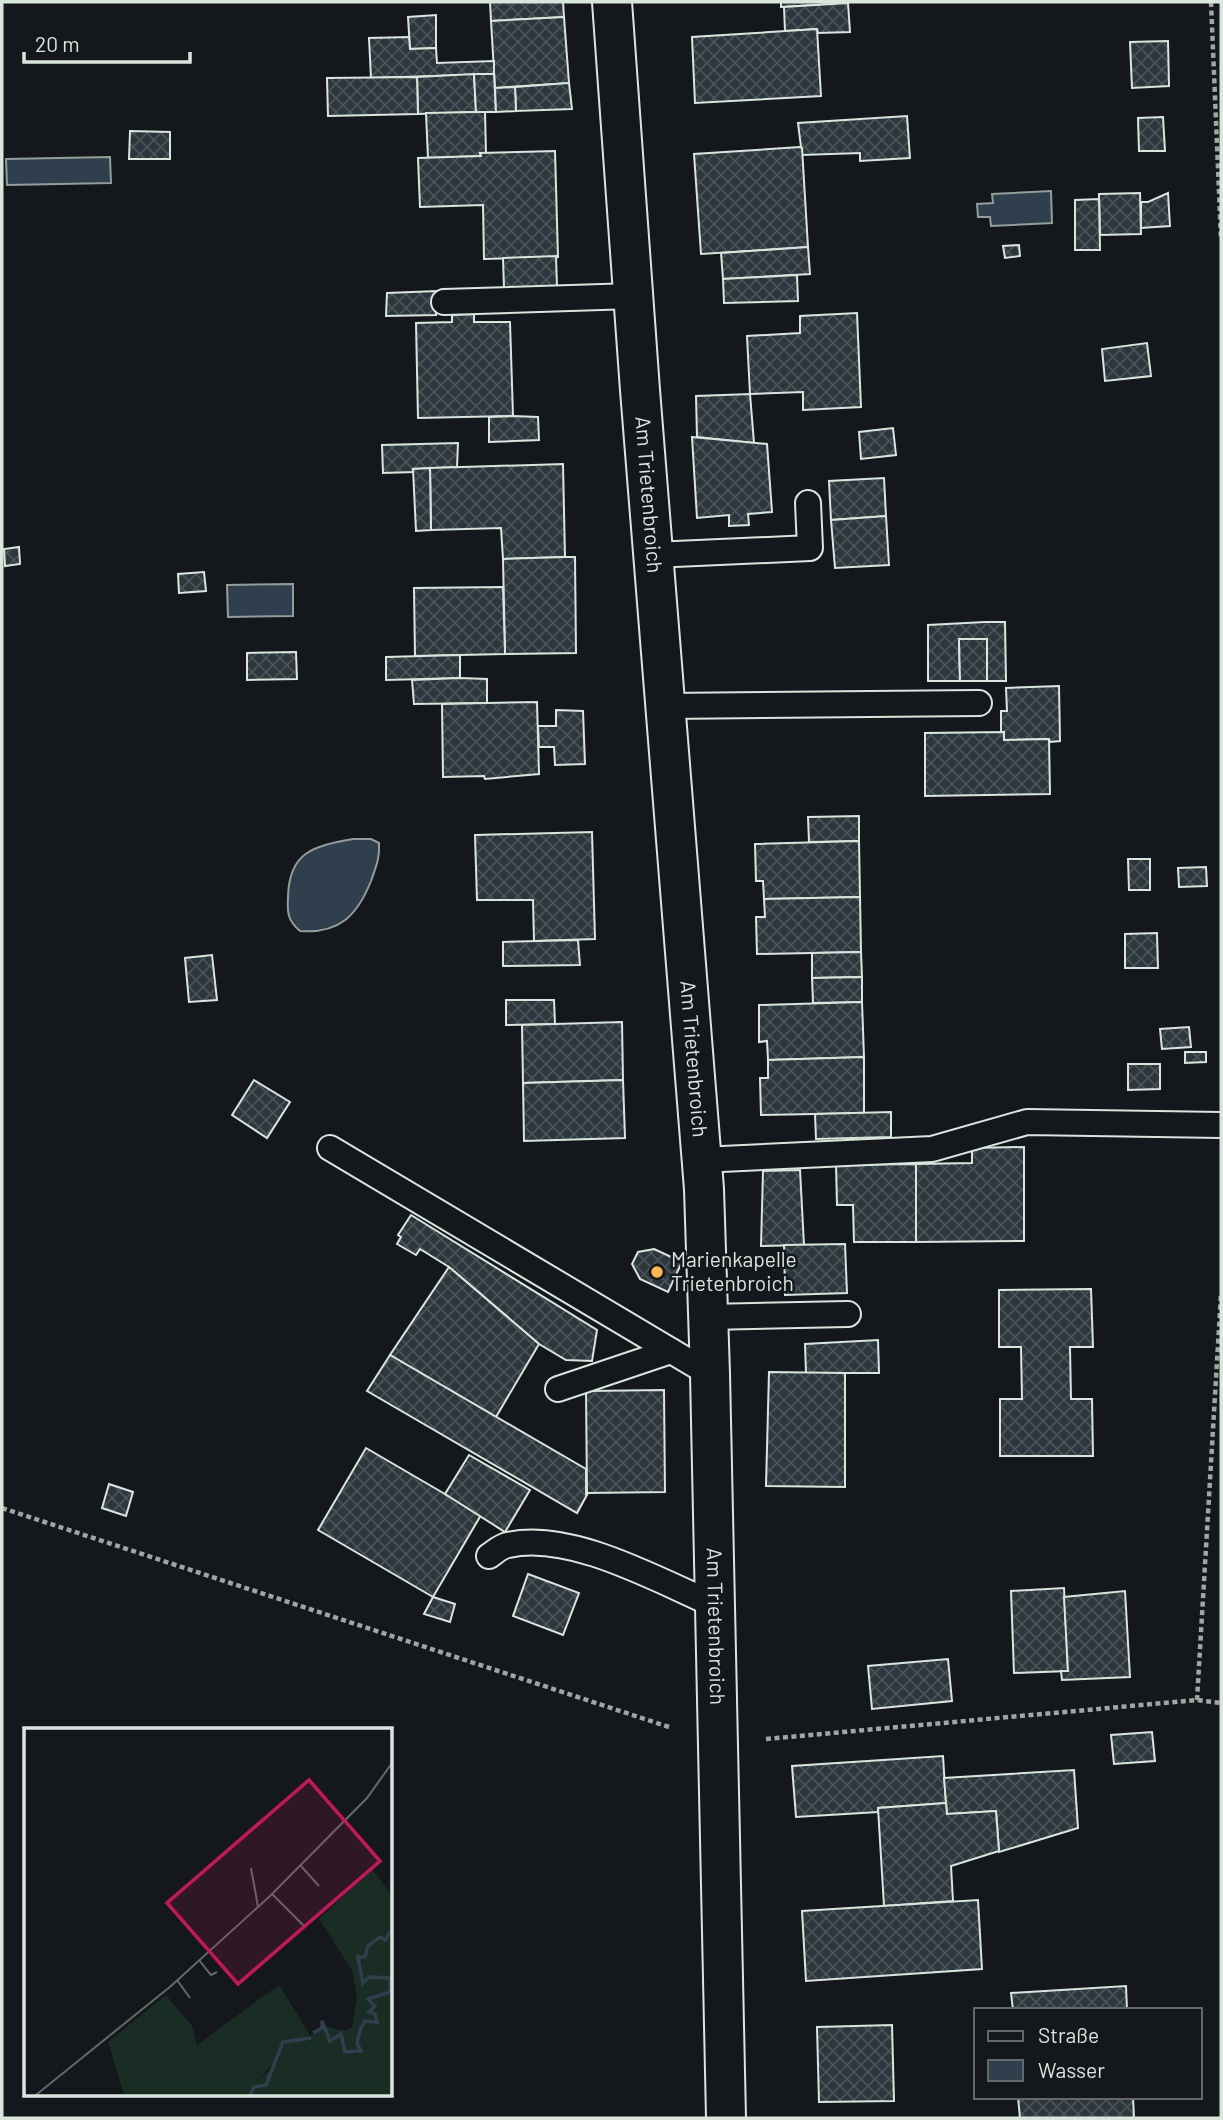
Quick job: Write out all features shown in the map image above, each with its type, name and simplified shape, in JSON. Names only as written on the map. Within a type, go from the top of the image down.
[{"type":"street","name":"Am Trietenbroich","points":[[612,2],[701,1160],[710,1374],[726,2118]]},
{"type":"lane","points":[[444,302],[633,296]]},
{"type":"lane","points":[[653,555],[810,548],[808,503]]},
{"type":"lane","points":[[665,706],[979,703]]},
{"type":"lane","points":[[701,1160],[932,1149],[1027,1122],[1221,1125]]},
{"type":"lane","points":[[330,1148],[710,1374]]},
{"type":"lane","points":[[708,1317],[848,1314]]},
{"type":"lane","points":[[558,1389],[671,1351]]},
{"type":"lane","points":[[489,1556],[505,1545],[529,1543],[577,1548],[715,1605]]},
{"type":"path","points":[[1211,2],[1221,239]]},
{"type":"path","points":[[1197,1700],[1221,1294]]},
{"type":"path","points":[[2,1508],[718,1743],[1197,1700],[1221,1703]]},
{"type":"water","points":[[110,157],[111,183],[7,185],[6,159]]},
{"type":"water","points":[[1051,191],[1052,223],[991,226],[990,217],[978,217],[977,204],[993,203],[992,194]]},
{"type":"water","points":[[293,584],[293,616],[228,617],[227,585]]},
{"type":"water","points":[[353,839],[371,839],[379,843],[376,867],[366,893],[353,913],[336,926],[300,931],[293,924],[288,912],[289,882],[298,861],[315,849]]},
{"type":"building","points":[[490,2],[563,2],[564,17],[491,21]]},
{"type":"building","points":[[781,2],[848,2],[848,3],[781,7]]},
{"type":"building","points":[[848,3],[850,32],[818,33],[817,29],[785,31],[784,7]]},
{"type":"building","points":[[436,15],[436,48],[410,49],[408,17]]},
{"type":"building","points":[[564,17],[569,83],[495,88],[491,21]]},
{"type":"building","points":[[817,29],[821,96],[695,103],[692,37]]},
{"type":"building","points":[[409,37],[410,49],[436,48],[437,63],[494,61],[494,74],[371,78],[369,38]]},
{"type":"building","points":[[1168,41],[1169,86],[1132,88],[1130,42]]},
{"type":"building","points":[[474,74],[476,112],[418,114],[417,77]]},
{"type":"building","points":[[474,74],[494,74],[496,112],[476,112]]},
{"type":"building","points":[[417,77],[418,114],[328,116],[327,78]]},
{"type":"building","points":[[569,83],[572,109],[516,111],[515,87]]},
{"type":"building","points":[[515,87],[516,111],[496,112],[495,88]]},
{"type":"building","points":[[485,112],[486,153],[480,153],[481,156],[428,158],[426,113]]},
{"type":"building","points":[[907,116],[910,158],[860,161],[860,153],[802,155],[798,123]]},
{"type":"building","points":[[1163,117],[1165,151],[1139,151],[1138,118]]},
{"type":"building","points":[[130,131],[170,132],[170,159],[129,159]]},
{"type":"building","points":[[800,147],[808,247],[701,254],[694,154]]},
{"type":"building","points":[[555,151],[558,257],[484,259],[483,205],[420,207],[418,158]]},
{"type":"building","points":[[1140,193],[1141,234],[1100,235],[1099,194]]},
{"type":"building","points":[[1168,193],[1170,226],[1141,228],[1141,202],[1148,202]]},
{"type":"building","points":[[1099,199],[1100,250],[1075,250],[1075,200]]},
{"type":"building","points":[[1019,245],[1020,256],[1005,258],[1003,246]]},
{"type":"building","points":[[808,247],[810,274],[723,279],[721,253]]},
{"type":"building","points":[[556,256],[557,287],[504,288],[503,258]]},
{"type":"building","points":[[797,275],[798,301],[724,303],[723,279]]},
{"type":"building","points":[[437,291],[436,315],[386,316],[387,293]]},
{"type":"building","points":[[857,313],[861,407],[803,410],[803,392],[750,394],[747,336],[800,333],[800,316]]},
{"type":"building","points":[[474,314],[474,322],[510,322],[513,416],[418,418],[416,323],[452,322],[452,315]]},
{"type":"building","points":[[1147,343],[1151,376],[1105,381],[1102,349]]},
{"type":"building","points":[[750,394],[754,443],[697,437],[696,396]]},
{"type":"building","points":[[489,417],[538,417],[539,440],[489,442]]},
{"type":"building","points":[[893,428],[896,455],[861,459],[859,432]]},
{"type":"building","points":[[692,437],[767,444],[772,512],[748,514],[749,525],[729,526],[729,515],[697,518]]},
{"type":"building","points":[[458,443],[457,467],[383,473],[382,445]]},
{"type":"building","points":[[563,464],[565,557],[503,559],[501,528],[431,530],[430,468]]},
{"type":"building","points":[[430,468],[431,530],[416,531],[413,469]]},
{"type":"building","points":[[884,478],[886,516],[831,520],[829,481]]},
{"type":"building","points":[[886,516],[889,565],[835,568],[831,520]]},
{"type":"building","points":[[19,547],[20,564],[5,566],[4,549]]},
{"type":"building","points":[[575,557],[576,653],[505,654],[503,559]]},
{"type":"building","points":[[204,572],[206,591],[179,593],[178,574]]},
{"type":"building","points":[[503,587],[505,654],[415,656],[414,588]]},
{"type":"building","points":[[1005,622],[1006,681],[987,681],[987,639],[959,639],[960,681],[928,681],[928,625]]},
{"type":"building","points":[[959,639],[987,639],[987,681],[960,681]]},
{"type":"building","points":[[296,652],[297,679],[247,680],[247,653]]},
{"type":"building","points":[[460,655],[460,678],[386,680],[386,657]]},
{"type":"building","points":[[487,679],[487,703],[414,704],[412,680]]},
{"type":"building","points":[[1059,686],[1060,741],[1004,740],[1004,732],[1001,733],[1001,711],[1007,711],[1006,688]]},
{"type":"building","points":[[537,702],[539,774],[485,779],[484,776],[443,777],[442,704]]},
{"type":"building","points":[[556,710],[583,711],[585,764],[555,765],[554,747],[539,747],[538,726],[556,726]]},
{"type":"building","points":[[1004,732],[1004,740],[1049,739],[1050,794],[925,796],[925,733]]},
{"type":"building","points":[[859,816],[859,841],[809,842],[808,817]]},
{"type":"building","points":[[592,832],[595,939],[534,941],[533,900],[477,900],[475,835]]},
{"type":"building","points":[[859,841],[860,897],[764,899],[763,881],[756,881],[755,844]]},
{"type":"building","points":[[1128,859],[1150,859],[1150,890],[1129,890]]},
{"type":"building","points":[[1206,867],[1207,886],[1179,887],[1178,868]]},
{"type":"building","points":[[860,897],[861,952],[757,954],[756,917],[765,917],[764,899]]},
{"type":"building","points":[[1157,933],[1158,968],[1125,968],[1125,934]]},
{"type":"building","points":[[578,940],[580,965],[503,966],[503,942]]},
{"type":"building","points":[[861,952],[862,977],[812,978],[812,953]]},
{"type":"building","points":[[212,955],[217,1000],[189,1002],[185,958]]},
{"type":"building","points":[[862,977],[862,1002],[813,1003],[812,978]]},
{"type":"building","points":[[506,1000],[554,1000],[555,1024],[506,1025]]},
{"type":"building","points":[[862,1002],[864,1057],[768,1060],[767,1041],[759,1042],[759,1005]]},
{"type":"building","points":[[622,1022],[623,1080],[523,1083],[522,1025]]},
{"type":"building","points":[[1189,1027],[1191,1047],[1162,1049],[1160,1029]]},
{"type":"building","points":[[1185,1052],[1206,1052],[1206,1062],[1185,1063]]},
{"type":"building","points":[[864,1057],[864,1113],[761,1115],[760,1078],[768,1078],[768,1060]]},
{"type":"building","points":[[1128,1064],[1160,1064],[1160,1089],[1128,1090]]},
{"type":"building","points":[[254,1080],[290,1102],[267,1138],[232,1115]]},
{"type":"building","points":[[623,1080],[625,1138],[524,1141],[523,1083]]},
{"type":"building","points":[[891,1112],[891,1137],[816,1139],[815,1114]]},
{"type":"building","points":[[1024,1147],[1024,1241],[916,1242],[916,1164],[972,1163],[972,1148]]},
{"type":"building","points":[[916,1164],[916,1242],[854,1242],[853,1205],[837,1205],[836,1165]]},
{"type":"building","points":[[800,1170],[804,1245],[761,1246],[763,1171]]},
{"type":"building","points":[[411,1215],[597,1330],[592,1361],[566,1360],[539,1344],[449,1267],[420,1249],[416,1255],[397,1244],[401,1237],[398,1235]]},
{"type":"building","points":[[845,1244],[847,1293],[785,1295],[784,1245]]},
{"type":"building","name":"Marienkapelle Trietenbroich","points":[[654,1249],[682,1262],[668,1292],[640,1279],[632,1264],[638,1252]]},
{"type":"building","points":[[449,1267],[539,1344],[496,1417],[390,1355]]},
{"type":"building","points":[[1091,1289],[1093,1347],[1070,1347],[1071,1399],[1092,1399],[1093,1456],[1000,1456],[1000,1399],[1022,1399],[1021,1347],[999,1347],[999,1290]]},
{"type":"building","points":[[878,1340],[879,1373],[806,1373],[805,1344]]},
{"type":"building","points":[[390,1355],[586,1469],[586,1494],[588,1493],[577,1513],[367,1391]]},
{"type":"building","points":[[769,1372],[845,1373],[845,1487],[766,1486]]},
{"type":"building","points":[[664,1390],[665,1492],[587,1493],[586,1391]]},
{"type":"building","points":[[366,1448],[481,1515],[433,1597],[318,1530]]},
{"type":"building","points":[[469,1455],[530,1490],[505,1532],[445,1494]]},
{"type":"building","points":[[109,1484],[133,1492],[126,1516],[102,1508]]},
{"type":"building","points":[[528,1574],[579,1593],[563,1635],[513,1616]]},
{"type":"building","points":[[1064,1588],[1068,1671],[1014,1673],[1011,1591]]},
{"type":"building","points":[[1125,1591],[1130,1677],[1062,1680],[1061,1671],[1068,1671],[1064,1597]]},
{"type":"building","points":[[433,1597],[455,1604],[450,1622],[424,1614]]},
{"type":"building","points":[[948,1659],[952,1701],[872,1709],[868,1666]]},
{"type":"building","points":[[1152,1732],[1155,1761],[1114,1764],[1111,1735]]},
{"type":"building","points":[[943,1756],[946,1803],[878,1808],[878,1812],[796,1817],[792,1766]]},
{"type":"building","points":[[1074,1770],[1078,1828],[999,1852],[996,1811],[947,1814],[944,1778]]},
{"type":"building","points":[[946,1803],[947,1814],[996,1811],[999,1851],[951,1866],[953,1901],[884,1906],[878,1808]]},
{"type":"building","points":[[978,1900],[982,1969],[806,1981],[802,1911]]},
{"type":"building","points":[[1126,1986],[1127,2008],[1013,2008],[1011,1993]]},
{"type":"building","points":[[892,2025],[894,2101],[819,2102],[817,2027]]},
{"type":"building","points":[[1018,2099],[1133,2099],[1134,2118],[1020,2118]]},
{"type":"place","name":"Marienkapelle Trietenbroich","points":[[657,1272]]}]
